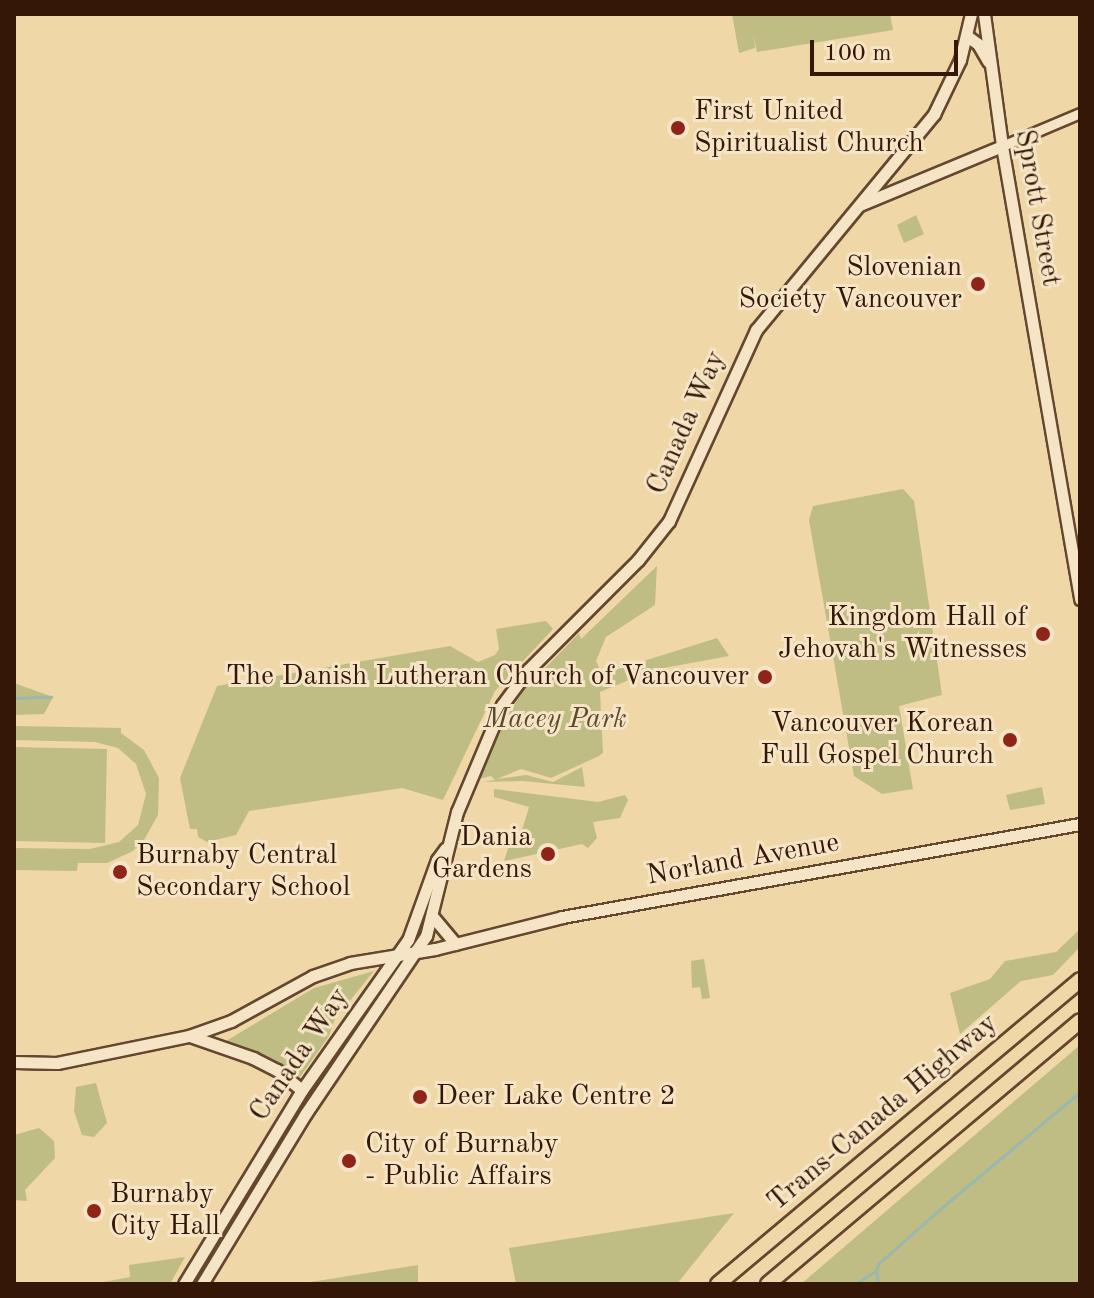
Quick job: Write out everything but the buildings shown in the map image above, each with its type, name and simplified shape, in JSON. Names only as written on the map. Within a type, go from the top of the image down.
[{"type":"highway","name":"Trans-Canada Highway","points":[[718,1284],[1080,980]]},
{"type":"highway","name":"Trans-Canada Highway","points":[[768,1284],[1080,1021]]},
{"type":"main road","name":"Canada Way","points":[[184,1284],[302,1090],[408,940],[437,860],[445,849],[474,765],[502,705],[528,670],[662,531],[682,496],[756,330],[934,114],[953,79],[971,14]]},
{"type":"main road","name":"Sprott Street","points":[[984,14],[990,46],[988,62],[1080,599]]},
{"type":"main road","name":"Sprott Street","points":[[967,36],[978,44],[988,62]]},
{"type":"main road","points":[[858,205],[1002,146]]},
{"type":"main road","name":"Norland Avenue","points":[[14,1062],[57,1063],[189,1036],[231,1021],[320,973],[350,963],[456,944],[562,917],[1080,824]]},
{"type":"main road","name":"Canada Way","points":[[202,1284],[306,1113],[416,952],[433,917],[446,865],[445,849]]},
{"type":"main road","points":[[433,917],[456,944]]},
{"type":"main road","points":[[189,1036],[253,1058],[277,1070],[302,1090]]},
{"type":"street","points":[[1002,146],[1080,113]]},
{"type":"green space","points":[[732,14],[890,14],[893,30],[757,52],[753,35],[755,48],[739,53]]},
{"type":"green space","points":[[916,215],[924,234],[904,243],[897,225]]},
{"type":"green space","points":[[903,489],[914,501],[942,695],[899,706],[913,789],[882,794],[854,776],[809,520],[813,506]]},
{"type":"green space","name":"Macey Park","points":[[657,566],[655,605],[606,637],[596,661],[602,674],[717,638],[729,656],[653,670],[600,692],[603,753],[551,778],[521,769],[497,779],[526,775],[553,782],[582,767],[585,787],[523,781],[483,782],[495,780],[491,776],[479,779],[508,714],[525,689],[579,633],[581,639]]},
{"type":"green space","points":[[546,621],[553,629],[495,691],[443,800],[402,788],[249,811],[236,835],[207,842],[198,837],[197,829],[190,829],[180,778],[217,686],[450,646],[478,662],[495,655],[499,649],[496,629]]},
{"type":"green space","points":[[14,683],[53,697],[44,714],[14,715]]},
{"type":"green space","points":[[14,726],[121,728],[121,733],[144,750],[159,778],[158,815],[144,840],[133,851],[107,863],[78,863],[77,871],[14,870],[14,848],[90,849],[119,842],[138,825],[146,794],[136,764],[118,748],[95,742],[14,740]]},
{"type":"green space","points":[[14,747],[107,749],[105,843],[14,841]]},
{"type":"green space","points":[[1042,787],[1045,804],[1010,810],[1006,795]]},
{"type":"green space","points":[[494,789],[598,802],[625,795],[628,800],[620,818],[593,822],[597,838],[588,848],[582,844],[504,861],[511,839],[519,841],[529,807],[494,797]]},
{"type":"green space","points":[[1080,929],[1080,947],[1053,975],[1021,981],[960,1034],[950,993],[990,979],[1005,961],[1056,952]]},
{"type":"green space","points":[[704,959],[710,998],[702,999],[700,987],[692,988],[691,961]]},
{"type":"green space","points":[[374,971],[335,1019],[329,1036],[300,1077],[246,1049],[221,1044],[314,988]]},
{"type":"green space","points":[[1080,1045],[1080,1284],[801,1284]]},
{"type":"green space","points":[[96,1083],[107,1123],[94,1137],[82,1135],[74,1111],[76,1087]]},
{"type":"green space","points":[[39,1128],[54,1141],[55,1158],[25,1190],[27,1201],[14,1200],[14,1135]]},
{"type":"green space","points":[[734,1213],[677,1284],[516,1284],[509,1248]]},
{"type":"green space","points":[[185,1257],[170,1284],[93,1284],[130,1277],[129,1265]]},
{"type":"green space","points":[[418,1265],[418,1284],[298,1284]]},
{"type":"waterway","points":[[14,698],[51,697]]},
{"type":"waterway","points":[[855,1284],[876,1271],[878,1264],[940,1209],[1080,1092]]},
{"type":"waterway","points":[[876,1271],[878,1284]]},
{"type":"place","name":"First United Spiritualist Church","points":[[678,128]]},
{"type":"place","name":"Slovenian Society Vancouver","points":[[978,284]]},
{"type":"place","name":"Kingdom Hall of Jehovah's Witnesses","points":[[1043,634]]},
{"type":"place","name":"The Danish Lutheran Church of Vancouver","points":[[765,677]]},
{"type":"place","name":"Vancouver Korean Full Gospel Church","points":[[1010,740]]},
{"type":"place","name":"Dania Gardens","points":[[548,854]]},
{"type":"place","name":"Burnaby Central Secondary School","points":[[120,872]]},
{"type":"place","name":"Deer Lake Centre 2","points":[[420,1097]]},
{"type":"place","name":"City of Burnaby - Public Affairs","points":[[349,1161]]},
{"type":"place","name":"Burnaby City Hall","points":[[94,1211]]}]
